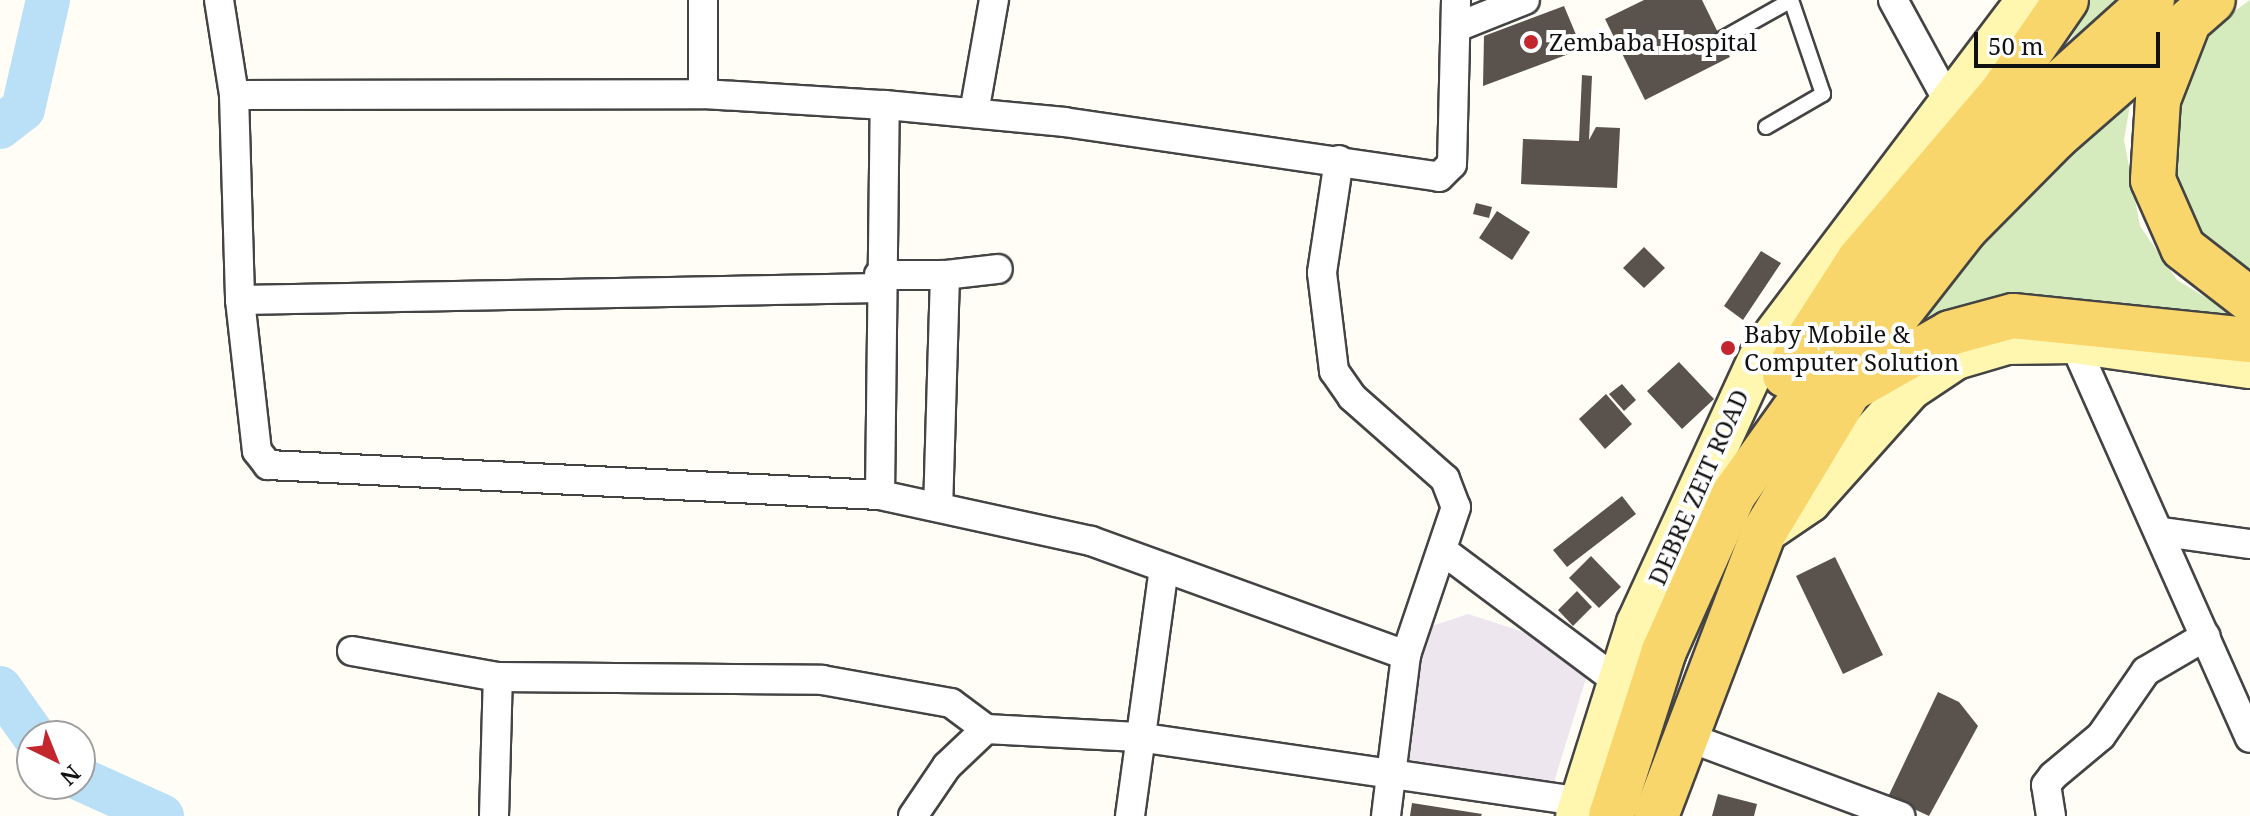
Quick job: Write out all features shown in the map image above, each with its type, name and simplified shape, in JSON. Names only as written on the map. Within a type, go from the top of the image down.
[{"type":"main road","name":"DEBRE ZEIT ROAD","points":[[1588,811],[1617,681],[1763,349],[1806,283],[1952,108],[2027,0]]},
{"type":"main road","points":[[1588,811],[1734,494],[1765,407],[1859,260],[2001,94],[2066,0]]},
{"type":"main road","points":[[1734,494],[1924,228],[2022,117],[2184,7]]},
{"type":"main road","points":[[2184,7],[2158,100],[2153,180],[2183,248],[2250,300]]},
{"type":"main road","points":[[1656,816],[1682,735],[1763,534],[1805,466],[1844,393],[1964,230],[2184,7]]},
{"type":"main road","points":[[1844,393],[1950,333],[2013,316],[2250,340]]},
{"type":"main road","points":[[1763,534],[1810,502],[1911,389],[1956,359],[2007,344],[2074,343],[2250,368]]},
{"type":"street","points":[[219,0],[234,95],[240,300],[257,451],[268,465],[880,495],[1091,541],[1406,655]]},
{"type":"street","points":[[703,0],[703,94]]},
{"type":"street","points":[[974,113],[994,0]]},
{"type":"street","points":[[234,95],[703,94],[885,105],[974,113],[1448,173],[1456,14],[1525,0]]},
{"type":"street","points":[[1893,0],[1952,108]]},
{"type":"street","points":[[880,495],[879,282],[885,105]]},
{"type":"street","points":[[1339,160],[1322,273],[1334,371],[1455,495],[1446,553],[1406,655],[1386,816]]},
{"type":"street","points":[[240,300],[879,282],[998,269]]},
{"type":"street","points":[[938,506],[945,275]]},
{"type":"street","points":[[2074,343],[2163,532],[2250,738]]},
{"type":"street","points":[[2163,532],[2250,544]]},
{"type":"street","points":[[1446,553],[1617,681]]},
{"type":"street","points":[[1130,816],[1138,737],[1164,568]]},
{"type":"street","points":[[2051,816],[2046,785],[2053,776],[2101,736],[2146,671],[2206,636]]},
{"type":"street","points":[[352,651],[498,677],[822,680],[951,703],[986,729],[1138,737],[1390,774],[1588,811]]},
{"type":"street","points":[[494,816],[498,677]]},
{"type":"street","points":[[913,816],[947,766],[986,729]]},
{"type":"street","points":[[1682,735],[1900,816]]},
{"type":"lane","points":[[1722,39],[1790,1],[1823,94],[1766,127]]},
{"type":"shaded area","points":[[1468,614],[1527,633],[1587,675],[1554,782],[1411,764],[1401,749],[1429,627]]},
{"type":"green space","points":[[2090,0],[2122,0],[2067,47]]},
{"type":"green space","points":[[2250,0],[2250,282],[2214,261],[2155,168],[2198,37]]},
{"type":"green space","points":[[2134,81],[2124,140],[2140,226],[2177,280],[2246,322],[2006,293],[1888,340]]},
{"type":"building","points":[[1644,0],[1702,0],[1730,57],[1645,100],[1605,19]]},
{"type":"building","name":"Zembaba Hospital","points":[[1564,6],[1582,49],[1483,86],[1484,36]]},
{"type":"building","points":[[1582,75],[1592,76],[1589,140],[1596,127],[1620,128],[1617,188],[1521,184],[1523,139],[1579,141]]},
{"type":"building","points":[[1476,203],[1492,207],[1489,218],[1473,214]]},
{"type":"building","points":[[1497,211],[1530,232],[1512,260],[1479,238]]},
{"type":"building","points":[[1644,247],[1665,268],[1644,288],[1623,268]]},
{"type":"building","points":[[1761,251],[1781,263],[1743,320],[1724,306]]},
{"type":"building","points":[[1679,362],[1714,399],[1682,429],[1647,391]]},
{"type":"building","points":[[1622,384],[1636,400],[1624,411],[1609,394]]},
{"type":"building","points":[[1606,394],[1632,424],[1605,449],[1579,419]]},
{"type":"building","points":[[1622,496],[1636,514],[1567,567],[1553,550]]},
{"type":"building","points":[[1591,556],[1621,587],[1599,608],[1569,578]]},
{"type":"building","points":[[1835,557],[1883,655],[1843,674],[1796,576]]},
{"type":"building","points":[[1577,591],[1592,607],[1573,626],[1558,610]]},
{"type":"building","points":[[1938,692],[1959,702],[1978,726],[1929,816],[1888,797]]},
{"type":"building","points":[[1718,794],[1757,804],[1754,816],[1712,816]]},
{"type":"building","points":[[1412,803],[1482,814],[1410,816]]},
{"type":"waterway","points":[[0,127],[23,109],[48,0]]},
{"type":"waterway","points":[[0,688],[23,720]]},
{"type":"waterway","points":[[96,786],[162,816]]},
{"type":"place","name":"Zembaba Hospital","points":[[1531,42]]},
{"type":"place","name":"Baby Mobile & Computer Solution","points":[[1728,348]]}]
